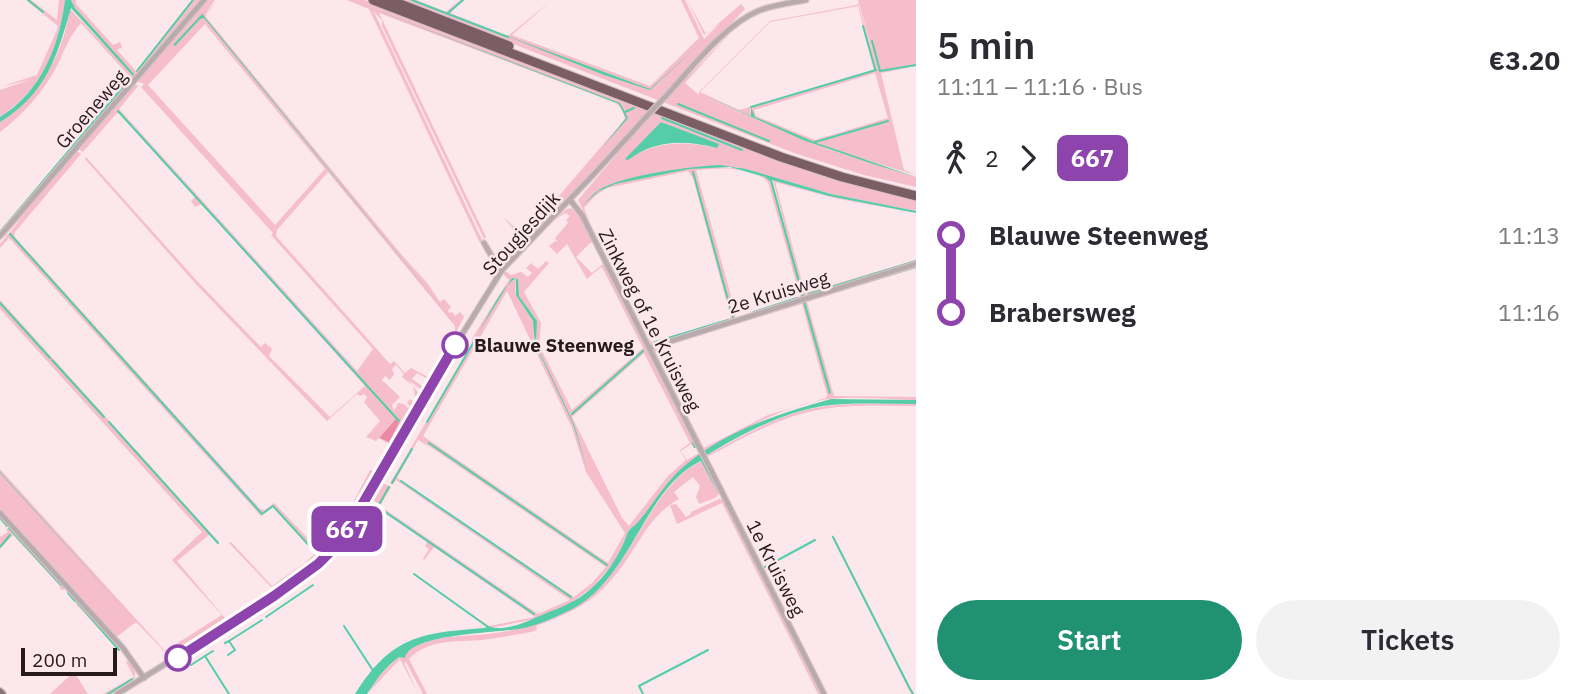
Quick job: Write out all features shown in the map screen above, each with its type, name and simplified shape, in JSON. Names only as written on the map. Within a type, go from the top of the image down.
[{"type":"highway","points":[[373,0],[792,161],[858,182],[916,196]]},
{"type":"highway","points":[[390,0],[789,154],[850,174],[916,190]]},
{"type":"street","name":"Groeneweg","points":[[0,236],[204,0]]},
{"type":"street","name":"Stougjesdijk","points":[[117,694],[267,601],[318,564],[331,551],[359,510],[502,270],[741,20],[768,8],[806,0]]},
{"type":"street","name":"Zinkweg of 1e Kruisweg","points":[[570,200],[582,215],[703,455]]},
{"type":"street","points":[[484,243],[502,270]]},
{"type":"street","name":"2e Kruisweg","points":[[649,348],[916,264]]},
{"type":"street","name":"1e Kruisweg","points":[[703,455],[824,694]]},
{"type":"street","points":[[0,513],[122,648],[144,678]]},
{"type":"shaded area","points":[[26,0],[31,0],[57,20],[59,0],[65,0],[62,18],[53,51],[38,80],[28,93],[0,117],[0,90],[29,80],[0,87],[37,75],[58,26]]},
{"type":"shaded area","points":[[65,0],[71,0],[133,76],[71,8],[48,73],[29,99],[0,122],[0,117],[27,94],[46,66],[58,34]]},
{"type":"shaded area","points":[[71,0],[76,0],[76,4],[113,45],[120,42],[122,47],[117,50],[136,71],[192,0],[202,0],[0,234],[131,78],[81,23],[39,94],[0,132],[0,122],[27,100],[55,59],[70,9],[133,75]]},
{"type":"shaded area","points":[[206,0],[215,0],[207,11],[218,0],[206,17],[428,284],[440,302],[444,299],[451,307],[449,313],[452,312],[455,316],[460,312],[464,317],[435,372],[428,379],[417,373],[412,379],[422,386],[422,390],[402,377],[404,374],[396,365],[392,369],[394,374],[390,380],[385,376],[382,380],[400,397],[392,405],[394,411],[398,403],[408,408],[410,399],[414,402],[391,445],[382,440],[396,420],[376,441],[366,437],[380,421],[364,402],[367,397],[364,394],[357,394],[327,421],[195,283],[85,159],[86,157],[197,281],[258,344],[261,347],[265,343],[272,349],[269,356],[330,417],[365,386],[205,208],[201,204],[195,207],[191,201],[195,197],[119,113],[83,152],[78,149],[135,84],[138,86],[119,109],[357,371],[373,349],[141,87],[144,84],[136,81]],"holes":[[[205,24],[325,169],[275,225],[148,85]],[[328,172],[455,326],[455,332],[428,377],[411,368],[405,373],[394,361],[390,364],[276,236],[277,230]]]},
{"type":"shaded area","points":[[347,0],[364,0],[792,165],[916,199],[916,211],[831,194],[736,167],[697,167],[741,170],[696,170],[736,314],[730,321],[649,344],[613,272],[646,337],[652,342],[731,318],[693,178],[688,171],[607,188],[584,208],[591,226],[578,200],[649,116],[644,115],[548,219],[554,206],[542,225],[501,266],[524,241],[503,217],[523,235],[527,233],[625,119],[622,109],[616,103],[379,13],[486,237],[484,239],[382,26],[382,20],[374,12],[483,242],[480,243],[369,9]],"holes":[[[661,122],[717,148],[671,144],[649,149],[628,160]]]},
{"type":"shaded area","points":[[350,0],[620,103],[628,118],[602,148],[626,118],[619,104]]},
{"type":"shaded area","points":[[400,0],[416,0],[446,12],[460,0],[464,0],[450,13],[508,36],[552,0],[512,35],[650,86],[699,38],[681,0],[685,0],[704,39],[741,4],[745,9],[661,97],[667,100],[733,30],[685,83],[699,95],[699,92],[770,21],[858,3],[878,71],[858,0],[916,0],[916,66],[881,73],[904,170],[916,175],[795,135],[755,117],[750,108],[751,116],[702,96],[825,148],[916,177],[916,187],[864,175],[797,154]],"holes":[[[858,6],[873,70],[739,110],[700,92],[770,22]],[[875,73],[888,118],[815,140],[756,116],[754,110]]]},
{"type":"shaded area","points":[[687,0],[706,34],[704,35]]},
{"type":"shaded area","points":[[203,13],[455,324],[204,18],[173,45]]},
{"type":"shaded area","points":[[507,36],[650,89],[701,43],[650,90],[604,75]]},
{"type":"shaded area","points":[[703,95],[751,116],[751,107],[755,117],[817,143],[916,177],[803,140]]},
{"type":"shaded area","points":[[661,122],[719,144],[717,148],[671,143],[649,148],[628,160],[625,159]]},
{"type":"shaded area","points":[[77,151],[81,154],[14,236],[260,509],[265,510],[274,503],[319,550],[347,515],[343,507],[351,507],[370,470],[374,471],[356,503],[364,492],[357,508],[327,550],[302,572],[272,590],[283,581],[271,587],[229,543],[231,542],[272,586],[316,553],[273,506],[261,516],[9,238],[0,248],[0,244],[26,213],[0,241],[0,238]]},
{"type":"shaded area","points":[[720,165],[746,169],[831,194],[916,213],[829,196],[772,180],[804,296],[802,297],[770,181],[765,177],[730,167],[689,169],[615,184],[599,191],[583,205],[599,190],[624,180],[676,169]]},
{"type":"shaded area","points":[[756,174],[769,178],[803,296],[773,180],[829,196],[916,213],[834,198],[775,182],[805,293],[916,260],[916,263],[752,314],[751,312],[800,296],[768,182]]},
{"type":"shaded area","points":[[571,208],[580,217],[594,242],[576,257],[592,273],[603,264],[596,246],[697,446],[694,448],[691,444],[681,451],[687,460],[699,453],[700,455],[671,479],[640,521],[629,530],[615,561],[594,586],[571,603],[535,619],[490,628],[414,575],[489,626],[535,617],[434,547],[424,560],[429,549],[425,546],[427,542],[379,509],[365,531],[362,531],[377,504],[372,496],[380,482],[391,487],[380,506],[538,614],[570,600],[396,480],[393,484],[390,483],[509,280],[503,274],[505,271],[511,275],[521,272],[528,277],[532,273],[526,268],[531,263],[538,269],[546,261],[549,263],[524,292],[541,323],[539,345],[572,410],[643,348],[603,269],[601,267],[587,279],[567,244],[557,254],[549,246],[555,241],[558,242],[555,238],[568,223],[566,220],[570,216],[565,213],[553,221]],"holes":[[[512,278],[518,279],[519,296],[537,321],[536,342],[551,377],[534,342],[534,323],[515,293],[516,280],[510,282]],[[507,291],[572,428],[586,472],[625,533],[608,563],[423,436]],[[644,353],[690,443],[680,450],[686,460],[668,476],[629,526],[622,518],[572,417]],[[418,440],[606,567],[574,597],[397,478]]]},
{"type":"shaded area","points":[[916,265],[916,268],[807,302],[834,396],[916,397],[916,400],[850,398],[813,402],[826,398],[827,395],[802,304],[667,345],[655,353],[704,448],[768,415],[793,408],[752,425],[704,453],[652,350],[653,348]]},
{"type":"shaded area","points":[[512,278],[518,279],[519,296],[537,321],[536,344],[574,424],[587,469],[573,424],[535,344],[533,321],[516,295],[516,279],[507,286]]},
{"type":"shaded area","points":[[0,300],[219,542],[209,535],[177,561],[225,618],[168,655],[136,622],[115,638],[0,512],[0,469],[165,651],[222,615],[172,560],[202,532],[0,309]]},
{"type":"shaded area","points":[[805,301],[831,393],[829,394],[803,302]]},
{"type":"shaded area","points":[[831,399],[916,400],[916,404],[823,406],[791,414],[745,434],[702,458],[718,493],[701,461],[681,474],[664,492],[622,560],[587,600],[529,627],[422,643],[410,650],[405,658],[399,657],[389,665],[367,694],[355,694],[382,660],[409,641],[442,632],[484,628],[486,625],[498,628],[512,626],[576,600],[606,572],[629,531],[683,467],[735,433],[772,417]]},
{"type":"shaded area","points":[[916,404],[846,406],[807,412],[763,428],[707,457],[762,568],[816,539],[762,570],[705,456],[762,426],[812,408],[842,405]]},
{"type":"shaded area","points":[[396,419],[399,423],[389,442],[379,438]]},
{"type":"shaded area","points":[[702,458],[720,493],[715,498],[699,504],[696,497],[700,486],[693,477],[674,492],[679,499],[659,514],[617,573],[589,600],[571,612],[536,626],[537,630],[531,632],[443,643],[424,648],[409,659],[427,694],[423,694],[406,662],[404,663],[418,694],[400,659],[367,694],[389,665],[399,657],[404,658],[406,652],[425,642],[525,627],[550,619],[583,602],[616,569],[669,488],[684,472],[702,461]]},
{"type":"shaded area","points":[[0,472],[135,621],[0,473]]},
{"type":"shaded area","points":[[723,499],[822,694],[818,694],[722,503],[677,524],[670,505],[676,504],[686,517]]},
{"type":"shaded area","points":[[10,527],[66,587],[63,590],[13,535],[0,549],[0,537],[8,532],[8,528],[61,585]]},
{"type":"shaded area","points":[[833,535],[914,694],[911,694]]},
{"type":"shaded area","points":[[77,602],[121,649],[119,651],[76,604]]},
{"type":"shaded area","points":[[230,617],[212,633],[160,664],[167,657]]},
{"type":"shaded area","points":[[130,660],[135,678],[112,694],[103,694],[134,677],[126,662]]},
{"type":"shaded area","points":[[74,672],[88,694],[50,694]]},
{"type":"waterway","points":[[28,0],[43,12]]},
{"type":"waterway","points":[[137,71],[193,0]]},
{"type":"waterway","points":[[412,0],[508,37]]},
{"type":"waterway","points":[[448,13],[463,0]]},
{"type":"waterway","points":[[863,26],[875,69]]},
{"type":"waterway","points":[[872,41],[880,71],[916,65]]},
{"type":"waterway","points":[[751,107],[876,70]]},
{"type":"waterway","points":[[0,232],[128,81]]},
{"type":"waterway","points":[[678,104],[769,141]]},
{"type":"waterway","points":[[625,112],[634,108]]},
{"type":"waterway","points":[[118,111],[399,421]]},
{"type":"waterway","points":[[662,118],[742,150]]},
{"type":"waterway","points":[[815,142],[888,121]]},
{"type":"waterway","points":[[693,172],[733,318]]},
{"type":"waterway","points":[[10,234],[262,514],[273,506],[315,552]]},
{"type":"waterway","points":[[809,294],[916,261]]},
{"type":"waterway","points":[[853,286],[916,267]]},
{"type":"waterway","points":[[754,312],[797,298]]},
{"type":"waterway","points":[[0,303],[50,358]]},
{"type":"waterway","points":[[655,342],[728,320]]},
{"type":"waterway","points":[[427,422],[476,338]]},
{"type":"waterway","points":[[572,414],[643,351]]},
{"type":"waterway","points":[[655,354],[702,448]]},
{"type":"waterway","points":[[52,360],[104,417]]},
{"type":"waterway","points":[[109,422],[218,543]]},
{"type":"waterway","points":[[429,443],[607,565]]},
{"type":"waterway","points":[[693,443],[695,447]]},
{"type":"waterway","points":[[392,483],[412,449]]},
{"type":"waterway","points":[[401,481],[571,597]]},
{"type":"waterway","points":[[364,531],[389,487]]},
{"type":"waterway","points":[[378,507],[534,614]]},
{"type":"waterway","points":[[0,518],[7,526]]},
{"type":"waterway","points":[[9,528],[61,585]]},
{"type":"waterway","points":[[0,547],[10,535]]},
{"type":"waterway","points":[[833,537],[910,689]]},
{"type":"waterway","points":[[765,567],[815,540]]},
{"type":"waterway","points":[[414,574],[488,627]]},
{"type":"waterway","points":[[266,617],[313,585]]},
{"type":"waterway","points":[[68,593],[75,601]]},
{"type":"waterway","points":[[77,602],[119,650]]},
{"type":"waterway","points":[[229,641],[262,620]]},
{"type":"waterway","points":[[344,626],[374,672]]},
{"type":"waterway","points":[[225,643],[229,641],[235,650],[228,655]]},
{"type":"waterway","points":[[643,694],[639,686],[708,650]]},
{"type":"waterway","points":[[205,656],[213,651]]},
{"type":"waterway","points":[[191,665],[205,656],[229,694]]},
{"type":"waterway","points":[[108,694],[132,679]]},
{"type":"waterway","points":[[911,690],[913,694]]},
{"type":"bus line","name":"667","points":[[178,658],[274,596],[318,564],[331,551],[359,510],[455,345]]},
{"type":"place","name":"Blauwe Steenweg","points":[[455,345]]}]
